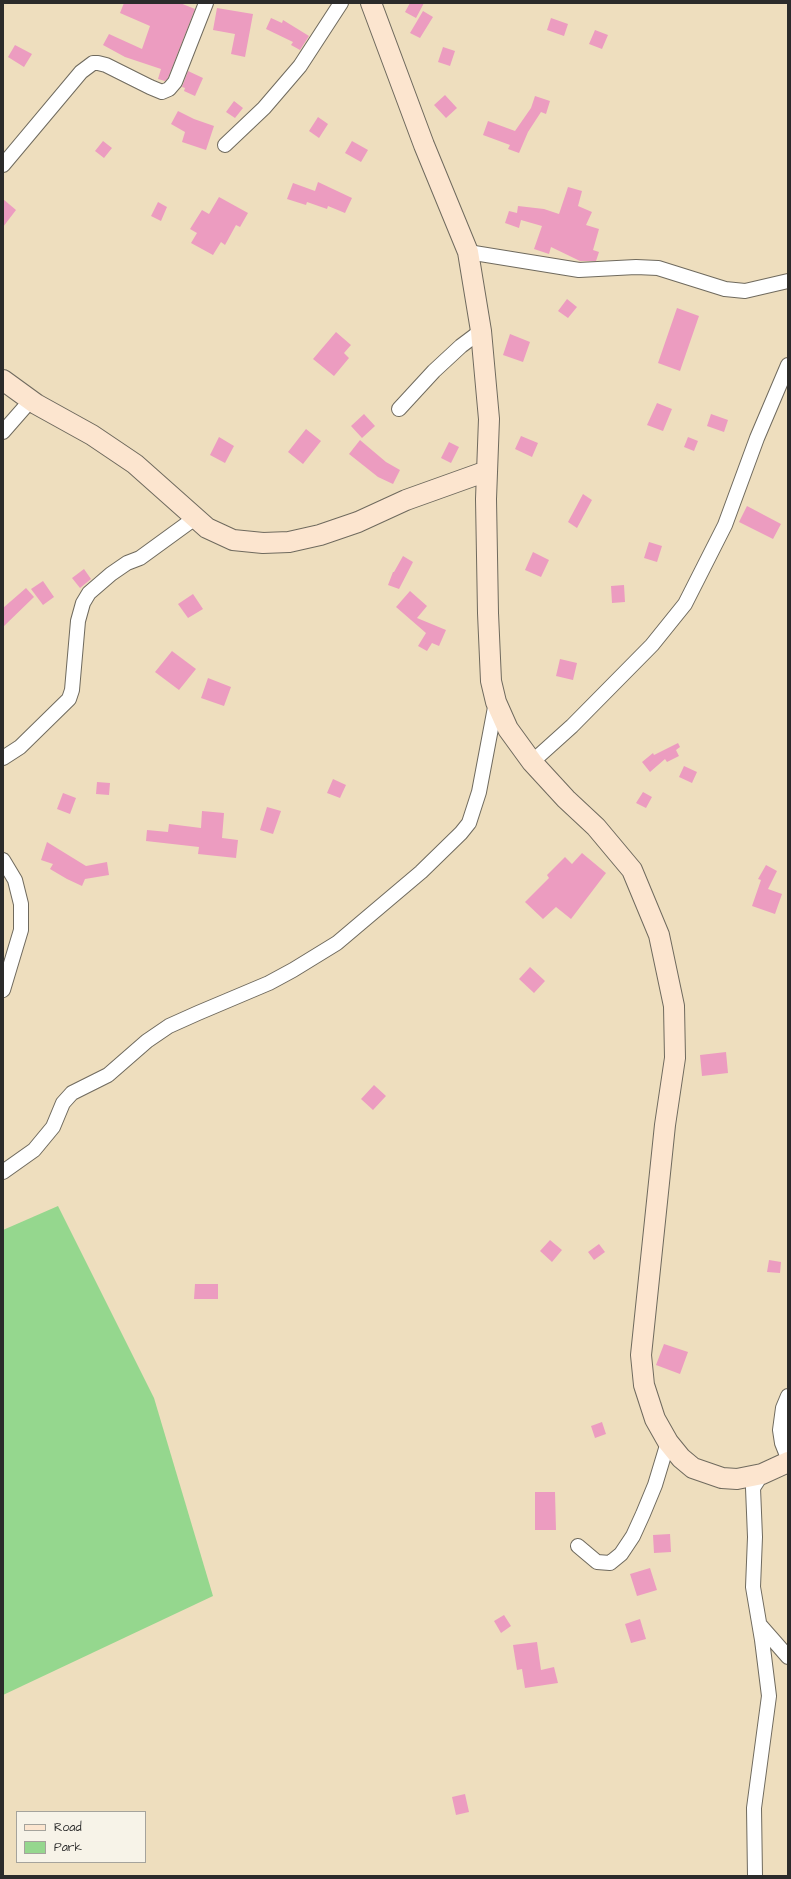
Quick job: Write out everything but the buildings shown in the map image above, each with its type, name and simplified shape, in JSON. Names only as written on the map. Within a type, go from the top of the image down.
[{"type":"main road","points":[[371,3],[424,145],[468,252],[481,331],[489,420],[487,471],[488,613],[491,681],[496,702],[508,729],[532,762],[566,799],[596,827],[632,870],[659,935],[666,965],[674,1006],[675,1058],[665,1125],[641,1355],[644,1385],[655,1419],[668,1442],[681,1458],[693,1468],[722,1478],[737,1479],[762,1474],[788,1462]]},
{"type":"main road","points":[[3,380],[31,400],[92,435],[135,464],[207,528],[233,540],[263,543],[289,542],[320,535],[358,522],[406,500],[487,471]]},
{"type":"street","points":[[3,165],[81,72],[93,63],[106,65],[150,88],[162,92],[169,89],[175,82],[206,3]]},
{"type":"street","points":[[226,145],[264,108],[300,66],[341,3]]},
{"type":"street","points":[[468,252],[579,270],[636,267],[658,268],[725,289],[745,291],[788,281]]},
{"type":"street","points":[[398,409],[434,370],[461,346],[481,331]]},
{"type":"street","points":[[532,762],[572,726],[652,645],[685,604],[725,525],[757,438],[788,365]]},
{"type":"street","points":[[3,432],[31,400]]},
{"type":"street","points":[[3,758],[20,747],[69,699],[72,690],[78,622],[83,603],[89,593],[111,574],[140,558],[195,518]]},
{"type":"street","points":[[3,1172],[34,1150],[53,1127],[63,1103],[72,1092],[108,1075],[147,1041],[169,1026],[269,983],[337,943],[421,872],[461,833],[469,823],[479,792],[496,702]]},
{"type":"street","points":[[3,860],[15,880],[21,904],[21,930],[3,990]]},
{"type":"street","points":[[788,1396],[783,1408],[780,1430],[782,1443],[788,1458]]},
{"type":"street","points":[[578,1546],[591,1559],[605,1564],[610,1563],[621,1554],[630,1541],[656,1485],[668,1442]]},
{"type":"street","points":[[755,1876],[754,1808],[769,1696],[754,1586],[755,1537],[753,1488],[762,1474]]},
{"type":"street","points":[[760,1625],[788,1657]]},
{"type":"green space","points":[[58,1206],[154,1398],[213,1596],[3,1695],[3,1230]]}]
